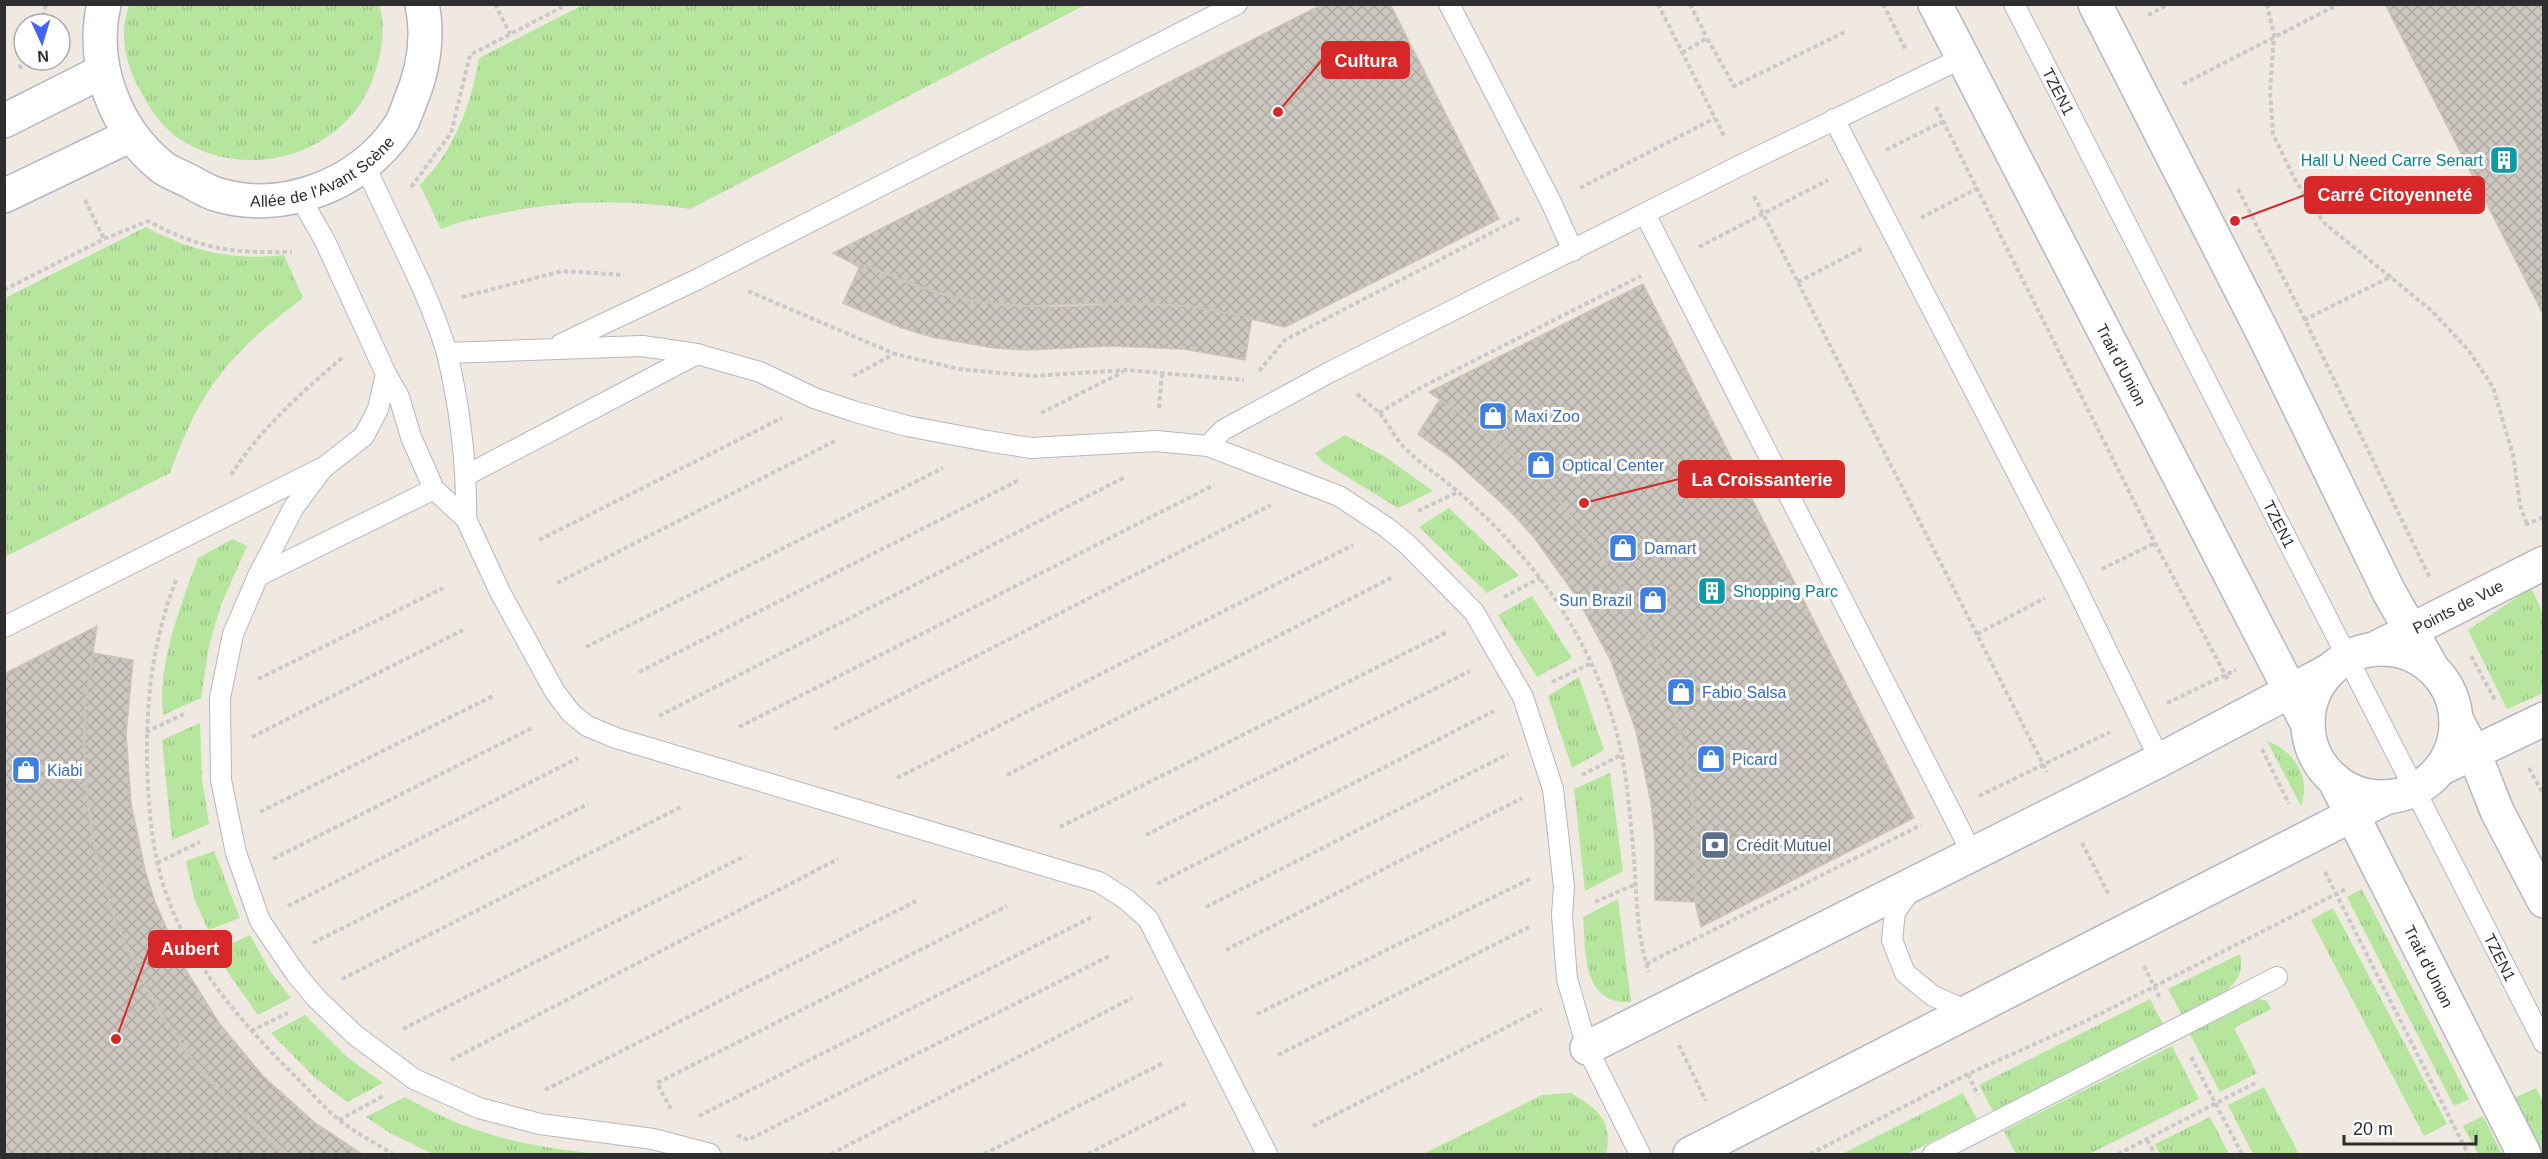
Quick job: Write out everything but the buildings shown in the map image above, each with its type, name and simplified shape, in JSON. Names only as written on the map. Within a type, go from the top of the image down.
[{"type":"street","name":"Allée de l'Avant Scène","points":[[104,4],[99,24],[103,71],[114,106],[131,135],[163,168],[215,194],[256,201],[300,197],[330,186],[365,165],[399,127],[422,75],[425,18],[422,4]]},
{"type":"street","name":"Trait d'Union","points":[[1935,4],[2308,725]]},
{"type":"street","points":[[2095,4],[2266,339],[2389,592],[2410,631],[2431,666],[2444,681],[2453,699],[2456,719],[2455,737],[2440,769]]},
{"type":"street","points":[[4,121],[103,71]]},
{"type":"street","points":[[4,196],[131,135]]},
{"type":"street","name":"Points de Vue","points":[[1587,1048],[1973,855],[2246,716],[2350,659],[2544,563]]},
{"type":"street","points":[[2350,659],[2395,650],[2414,656],[2431,666]]},
{"type":"street","name":"Trait d'Union","points":[[2350,659],[2317,686],[2310,705],[2308,725],[2311,746],[2320,764],[2334,779],[2350,790],[2368,796],[2401,793]]},
{"type":"street","points":[[2456,719],[2474,753],[2497,811],[2544,901]]},
{"type":"street","points":[[1690,1155],[2401,793],[2440,769],[2544,719]]},
{"type":"street","name":"Trait d'Union","points":[[2334,779],[2379,874],[2524,1155]]},
{"type":"lane","points":[[552,348],[696,280],[1237,4]]},
{"type":"lane","points":[[1449,4],[1551,202],[1573,252]]},
{"type":"lane","name":"TZEN1","points":[[2014,4],[2350,659],[2401,793],[2544,1043]]},
{"type":"lane","points":[[1208,446],[1223,430],[1330,372],[1573,252],[1738,166],[1962,58]]},
{"type":"lane","points":[[1834,119],[2074,583],[2160,760]]},
{"type":"lane","points":[[365,165],[383,210],[434,310],[447,353],[458,398],[467,475],[466,519]]},
{"type":"lane","points":[[300,197],[325,241],[386,374],[399,397],[411,437],[435,489],[466,519],[500,592],[555,692],[571,713],[587,726],[616,738],[1099,882],[1127,900],[1148,919],[1267,1155]]},
{"type":"lane","points":[[1645,214],[1973,855]]},
{"type":"lane","points":[[447,353],[642,346],[697,354],[760,372],[814,398],[907,426],[987,441],[1032,448],[1156,441],[1208,446],[1284,472],[1339,496],[1386,527],[1407,544],[1474,612],[1522,697],[1553,789],[1563,887],[1562,915],[1567,979],[1587,1048],[1640,1155]]},
{"type":"lane","points":[[467,475],[697,354]]},
{"type":"lane","points":[[4,627],[323,468],[364,436],[378,409],[386,374]]},
{"type":"lane","points":[[323,468],[294,507],[258,576],[233,634],[220,698],[221,780],[236,854],[260,921],[296,975],[317,999],[355,1035],[414,1079],[479,1108],[540,1124],[653,1139],[710,1155]]},
{"type":"lane","points":[[258,576],[435,489]]},
{"type":"lane","points":[[1915,884],[1895,912],[1892,940],[1905,973],[1933,996],[1970,1012]]},
{"type":"lane","points":[[1934,1155],[2277,977]]},
{"type":"path","points":[[495,4],[510,34],[568,4]]},
{"type":"path","points":[[1658,4],[1738,166],[2128,932]]},
{"type":"path","points":[[1690,4],[1734,86],[1845,32]]},
{"type":"path","points":[[1883,4],[2468,1155]]},
{"type":"path","points":[[2148,15],[2169,4]]},
{"type":"path","points":[[2267,4],[2274,35],[2270,91],[2273,134],[2295,180],[2324,223],[2432,311],[2469,351],[2493,387],[2513,455],[2520,506],[2527,524]]},
{"type":"path","points":[[2182,84],[2274,35],[2339,4]]},
{"type":"path","points":[[1683,52],[1707,38]]},
{"type":"path","points":[[1258,373],[1285,340],[1715,118]]},
{"type":"path","points":[[434,310],[472,292],[562,271],[630,276]]},
{"type":"path","points":[[696,280],[749,291],[895,354],[959,369],[1033,376],[1126,370],[1251,381]]},
{"type":"path","points":[[370,339],[345,356],[292,401],[250,446],[198,529],[175,582],[154,648],[148,690],[146,732],[151,821],[158,862],[173,908],[194,954],[221,995],[251,1031],[339,1120],[393,1155]]},
{"type":"path","points":[[987,441],[1126,370]]},
{"type":"path","points":[[1330,372],[1379,413],[1406,450],[1458,492],[1504,536],[1540,578],[1569,620],[1592,663],[1608,705],[1621,755],[1631,820],[1641,949],[1662,1010],[1724,1139]]},
{"type":"path","points":[[539,540],[792,413],[814,398]]},
{"type":"path","points":[[557,583],[838,439]]},
{"type":"path","points":[[280,899],[285,908],[1156,462],[1156,441]]},
{"type":"path","points":[[586,647],[951,464],[940,460]]},
{"type":"path","points":[[639,672],[1021,479]]},
{"type":"path","points":[[739,727],[1220,482]]},
{"type":"path","points":[[897,778],[1458,492]]},
{"type":"path","points":[[834,729],[1278,502]]},
{"type":"path","points":[[2517,529],[2543,517]]},
{"type":"path","points":[[2389,592],[2438,569]]},
{"type":"path","points":[[1007,775],[1404,572]]},
{"type":"path","points":[[1060,826],[1456,627],[1474,612],[1540,578]]},
{"type":"path","points":[[146,732],[443,588]]},
{"type":"path","points":[[245,740],[463,630]]},
{"type":"path","points":[[1646,964],[2270,653]]},
{"type":"path","points":[[1146,835],[1480,665]]},
{"type":"path","points":[[158,862],[495,695]]},
{"type":"path","points":[[264,864],[532,728]]},
{"type":"path","points":[[1206,907],[1519,748]]},
{"type":"path","points":[[1226,950],[1529,795],[1553,789],[1621,755]]},
{"type":"path","points":[[2497,811],[2544,786]]},
{"type":"path","points":[[307,946],[588,804]]},
{"type":"path","points":[[317,999],[344,977],[682,806]]},
{"type":"path","points":[[402,1030],[745,856]]},
{"type":"path","points":[[454,1068],[446,1063],[838,859]]},
{"type":"path","points":[[1257,1014],[1539,874]]},
{"type":"path","points":[[1810,1155],[1968,1074],[2086,1021],[2379,874]]},
{"type":"path","points":[[539,1093],[916,901]]},
{"type":"path","points":[[676,1118],[657,1083],[1007,906]]},
{"type":"path","points":[[1278,1055],[1533,925],[1562,915]]},
{"type":"path","points":[[194,954],[260,921]]},
{"type":"path","points":[[730,1132],[748,1140],[1111,955]]},
{"type":"path","points":[[831,1155],[1132,998]]},
{"type":"path","points":[[1313,1126],[1545,1007]]},
{"type":"path","points":[[984,1155],[1163,1063]]},
{"type":"path","points":[[339,1120],[414,1079]]},
{"type":"path","points":[[2118,1155],[2257,1082]]},
{"type":"path","points":[[1088,1155],[1187,1103]]},
{"type":"path","points":[[2147,1140],[2154,1155]]},
{"type":"green space","points":[[129,4],[379,5],[383,22],[381,50],[374,76],[361,102],[343,124],[321,141],[296,153],[269,159],[240,160],[213,154],[186,143],[172,133],[154,114],[137,85],[126,55],[124,29]]},
{"type":"green space","points":[[585,4],[1085,5],[690,209],[594,202],[522,209],[441,229],[420,185],[452,142],[466,110],[479,58]]},
{"type":"green space","points":[[146,227],[179,242],[212,252],[247,257],[284,255],[303,298],[256,336],[221,374],[206,394],[194,417],[170,473],[5,557],[5,298]]},
{"type":"green space","points":[[1345,435],[1384,456],[1433,491],[1398,508],[1323,462],[1315,453]]},
{"type":"green space","points":[[1449,508],[1519,575],[1487,593],[1419,527]]},
{"type":"green space","points":[[233,539],[247,546],[221,605],[209,646],[201,698],[163,715],[162,695],[167,655],[198,558]]},
{"type":"green space","points":[[2531,588],[2543,613],[2543,693],[2507,709],[2468,630]]},
{"type":"green space","points":[[1532,596],[1572,658],[1537,677],[1498,615]]},
{"type":"green space","points":[[1579,677],[1604,750],[1572,768],[1548,696]]},
{"type":"green space","points":[[200,723],[202,780],[209,824],[172,840],[162,740]]},
{"type":"green space","points":[[2267,741],[2286,751],[2298,767],[2304,785],[2301,806]]},
{"type":"green space","points":[[1610,773],[1623,871],[1585,891],[1574,789]]},
{"type":"green space","points":[[214,851],[240,918],[208,930],[194,898],[186,861]]},
{"type":"green space","points":[[2362,889],[2469,1099],[2454,1106],[2347,897]]},
{"type":"green space","points":[[1618,899],[1631,1002],[1615,1001],[1603,995],[1595,986],[1590,974],[1585,946],[1583,917]]},
{"type":"green space","points":[[2333,908],[2447,1124],[2424,1136],[2311,920]]},
{"type":"green space","points":[[250,935],[270,971],[291,998],[258,1015],[229,974],[218,950]]},
{"type":"green space","points":[[2240,954],[2241,966],[2232,985],[2214,999],[2182,1015],[2168,989]]},
{"type":"green space","points":[[2150,999],[2163,1024],[1993,1111],[1979,1085]]},
{"type":"green space","points":[[2259,999],[2267,1001],[2271,1009],[2234,1028],[2257,1073],[2220,1092],[2190,1034]]},
{"type":"green space","points":[[305,1015],[347,1057],[383,1083],[347,1102],[314,1077],[271,1033]]},
{"type":"green space","points":[[2172,1046],[2199,1099],[2089,1154],[2016,1154],[2004,1131]]},
{"type":"green space","points":[[2264,1087],[2299,1154],[2253,1154],[2228,1105]]},
{"type":"green space","points":[[2536,1088],[2543,1102],[2543,1153],[2515,1098]]},
{"type":"green space","points":[[1571,1093],[1589,1105],[1601,1117],[1607,1133],[1606,1154],[1423,1154],[1542,1095]]},
{"type":"green space","points":[[1963,1093],[1977,1119],[1907,1154],[1842,1154]]},
{"type":"green space","points":[[405,1097],[453,1121],[498,1137],[545,1147],[598,1154],[433,1154],[390,1133],[366,1117]]},
{"type":"green space","points":[[2483,1116],[2502,1154],[2478,1154],[2463,1126]]},
{"type":"green space","points":[[2210,1117],[2229,1154],[2160,1154],[2155,1144]]},
{"type":"place","name":"Cultura","points":[[1278,112]]},
{"type":"place","name":"Hall U Need Carre Senart","points":[[2504,160]]},
{"type":"place","name":"Carré Citoyenneté","points":[[2235,221]]},
{"type":"place","name":"Maxi Zoo","points":[[1493,416]]},
{"type":"place","name":"Optical Center","points":[[1541,465]]},
{"type":"place","name":"La Croissanterie","points":[[1584,503]]},
{"type":"place","name":"Damart","points":[[1623,548]]},
{"type":"place","name":"Shopping Parc","points":[[1712,591]]},
{"type":"place","name":"Sun Brazil","points":[[1653,600]]},
{"type":"place","name":"Fabio Salsa","points":[[1681,692]]},
{"type":"place","name":"Picard","points":[[1711,759]]},
{"type":"place","name":"Kiabi","points":[[26,770]]},
{"type":"place","name":"Crédit Mutuel","points":[[1715,845]]},
{"type":"place","name":"Aubert","points":[[116,1039]]}]
